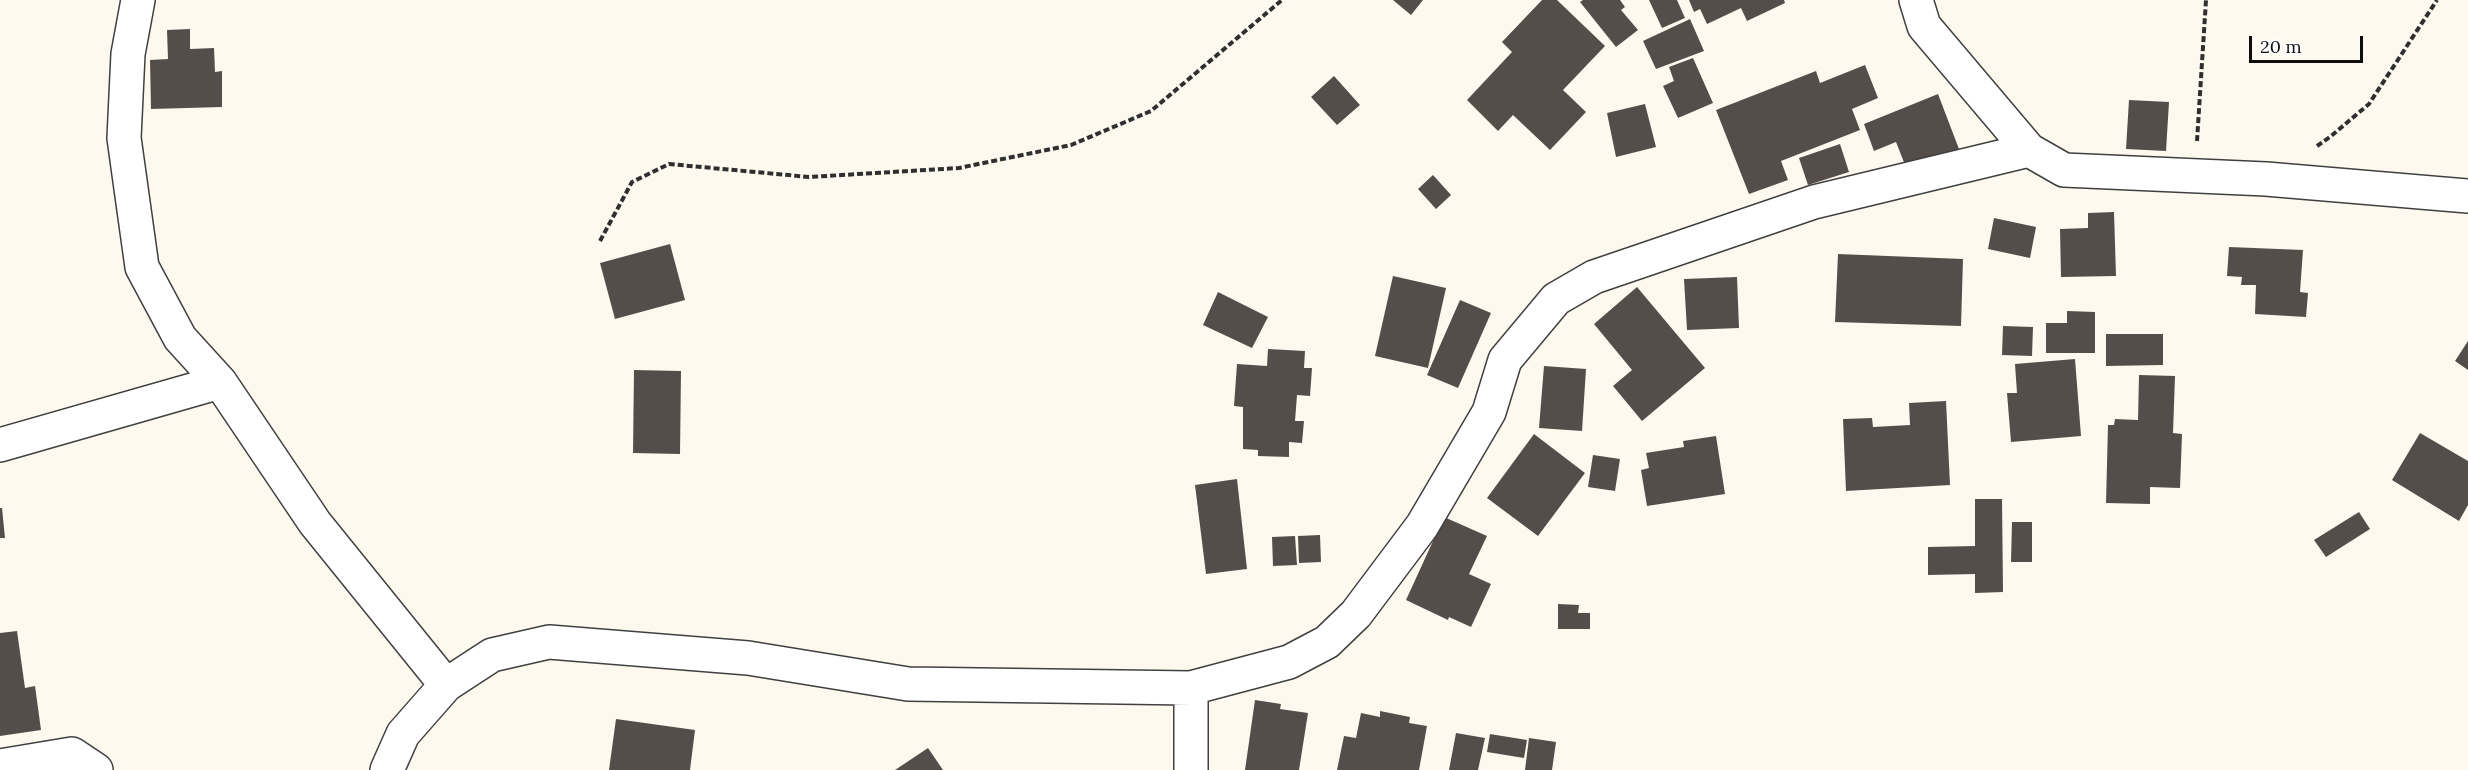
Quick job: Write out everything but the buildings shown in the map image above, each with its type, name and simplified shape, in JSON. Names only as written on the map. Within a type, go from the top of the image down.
[{"type":"street","points":[[138,0],[128,54],[124,138],[142,267],[180,338],[220,381],[315,523],[446,685]]},
{"type":"street","points":[[1916,0],[1924,26],[2029,150],[2064,170],[2266,179],[2468,196]]},
{"type":"street","points":[[387,770],[403,734],[446,685],[492,655],[549,642],[748,658],[908,684],[1191,688],[1289,662],[1327,642],[1356,614],[1422,526],[1489,412],[1505,360],[1556,299],[1594,277],[1814,202],[2029,150]]},
{"type":"street","points":[[0,445],[220,381]]},
{"type":"street","points":[[1191,688],[1191,770]]},
{"type":"street","points":[[0,766],[72,754],[96,770]]},
{"type":"path","points":[[600,241],[632,182],[669,164],[808,177],[959,168],[1071,145],[1151,111],[1282,0]]},
{"type":"path","points":[[2194,177],[2206,0]]},
{"type":"path","points":[[2312,149],[2369,104],[2437,0]]}]
